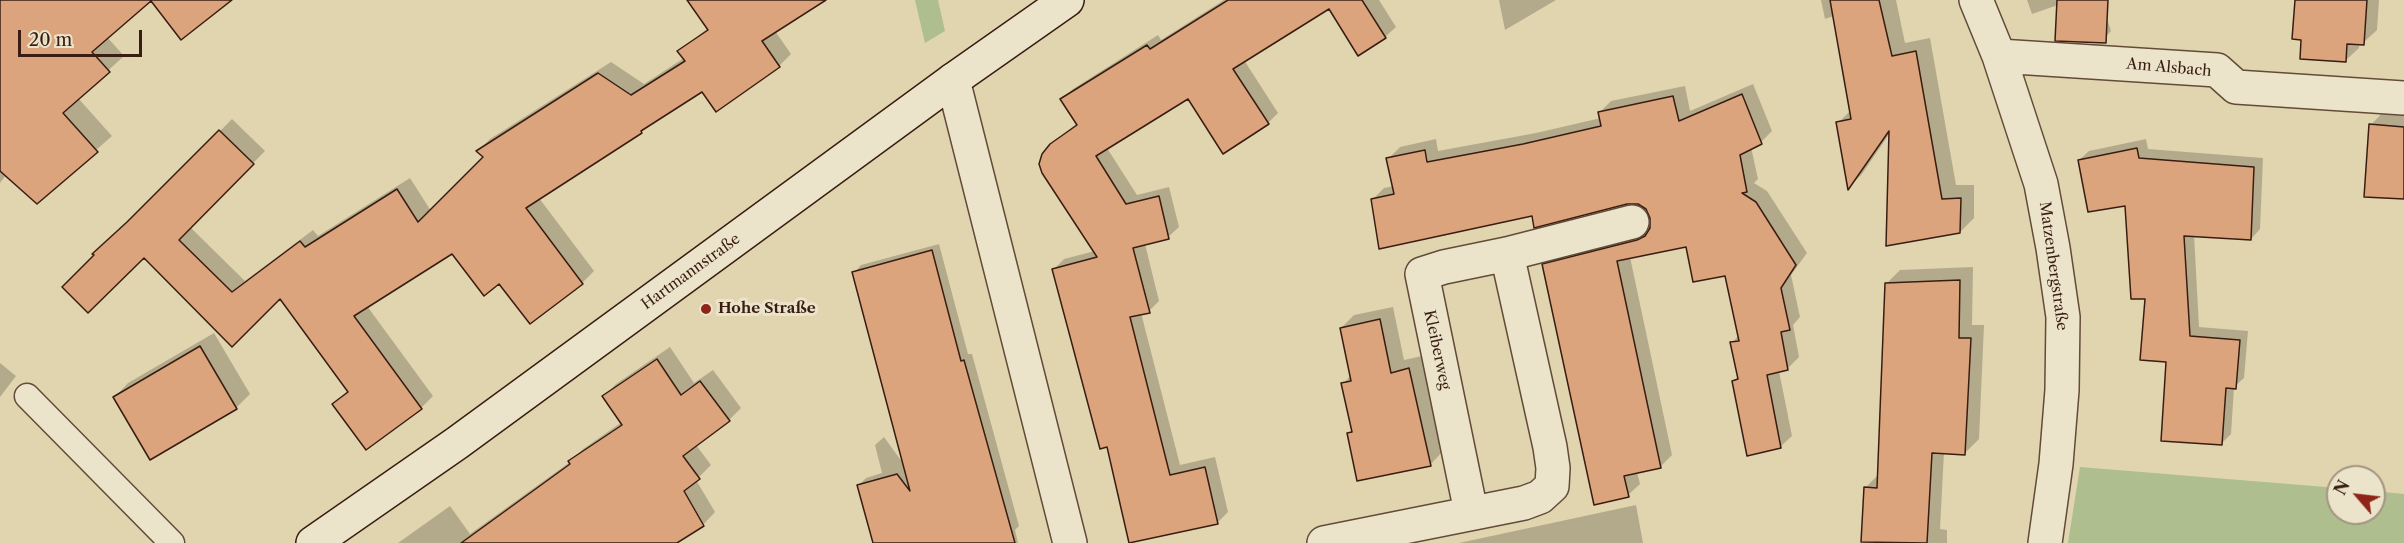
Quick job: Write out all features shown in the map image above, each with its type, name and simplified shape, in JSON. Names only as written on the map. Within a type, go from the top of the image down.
[{"type":"street","name":"Hartmannstraße","points":[[314,543],[457,443],[953,80],[1067,0]]},
{"type":"street","name":"Matzenbergstraße","points":[[1976,0],[1999,56],[2041,184],[2054,248],[2063,317],[2061,401],[2056,464],[2045,543]]},
{"type":"street","name":"Am Alsbach","points":[[1999,56],[2217,70],[2236,87],[2404,98]]},
{"type":"street","points":[[953,80],[1070,543]]},
{"type":"street","name":"Kleiberweg","points":[[1471,512],[1422,274],[1632,222]]},
{"type":"street","points":[[1324,543],[1524,503],[1540,497],[1552,486],[1553,468],[1550,447],[1507,254]]},
{"type":"lane","points":[[27,396],[172,543]]},
{"type":"green space","points":[[915,0],[938,0],[945,31],[925,43]]},
{"type":"green space","points":[[2080,467],[2326,487],[2326,525],[2386,525],[2386,492],[2404,494],[2404,543],[2068,543]]},
{"type":"building","points":[[0,0],[232,0],[181,40],[151,1],[92,52],[110,72],[63,113],[98,152],[37,204],[0,171]]},
{"type":"building","points":[[687,0],[826,0],[762,41],[780,67],[716,112],[702,92],[526,208],[583,284],[530,324],[499,284],[484,296],[452,254],[354,316],[422,409],[366,450],[332,404],[348,392],[280,299],[232,347],[144,258],[88,313],[62,287],[94,255],[92,254],[219,130],[254,164],[179,240],[232,292],[300,241],[305,247],[397,189],[418,222],[483,157],[476,151],[598,73],[631,95],[685,61],[677,51],[708,30]]},
{"type":"building","points":[[1228,0],[1362,0],[1386,38],[1358,56],[1329,9],[1233,69],[1269,124],[1223,154],[1188,99],[1096,156],[1126,204],[1159,196],[1169,239],[1133,248],[1150,313],[1130,317],[1170,475],[1205,467],[1218,524],[1129,543],[1107,447],[1100,449],[1052,269],[1097,257],[1042,173],[1039,164],[1042,154],[1050,144],[1077,125],[1060,99],[1147,45],[1150,49]]},
{"type":"building","points":[[1830,0],[1879,0],[1892,56],[1916,51],[1942,199],[1961,198],[1960,233],[1886,246],[1889,131],[1848,190],[1836,122],[1851,119]]},
{"type":"building","points":[[2057,0],[2108,0],[2106,43],[2055,41]]},
{"type":"building","points":[[2295,0],[2367,0],[2364,45],[2347,44],[2346,62],[2300,59],[2301,40],[2292,39]]},
{"type":"building","points":[[1742,94],[1762,144],[1740,155],[1747,192],[1742,193],[1756,202],[1796,265],[1781,288],[1790,330],[1781,332],[1788,370],[1767,375],[1781,448],[1747,456],[1732,381],[1738,379],[1730,342],[1739,341],[1725,276],[1693,282],[1686,247],[1617,261],[1661,468],[1624,476],[1629,497],[1594,505],[1542,264],[1645,236],[1650,228],[1650,218],[1646,209],[1638,204],[1627,204],[1534,228],[1532,216],[1379,249],[1371,199],[1394,194],[1386,158],[1425,150],[1427,162],[1523,144],[1601,126],[1598,112],[1673,96],[1679,121]]},
{"type":"building","points":[[2369,124],[2404,127],[2404,199],[2364,197]]},
{"type":"building","points":[[2137,148],[2139,158],[2254,167],[2251,240],[2184,236],[2190,336],[2240,340],[2236,389],[2226,388],[2222,445],[2161,441],[2166,362],[2140,360],[2145,299],[2131,299],[2125,206],[2088,212],[2078,160]]},
{"type":"building","points":[[932,250],[961,361],[964,360],[1015,543],[873,543],[857,485],[897,474],[910,491],[852,272]]},
{"type":"building","points":[[1960,280],[1959,338],[1971,338],[1965,455],[1932,453],[1927,543],[1861,542],[1864,487],[1877,488],[1885,283]]},
{"type":"building","points":[[1380,319],[1391,373],[1409,368],[1431,466],[1357,481],[1347,433],[1352,432],[1341,383],[1351,381],[1340,328]]},
{"type":"building","points":[[200,346],[237,409],[150,460],[113,397]]},
{"type":"building","points":[[657,359],[681,395],[700,381],[730,421],[683,456],[700,479],[684,491],[704,526],[677,543],[461,543],[570,464],[568,461],[622,425],[602,396]]},
{"type":"place","name":"Hohe Straße","points":[[706,309]]}]
